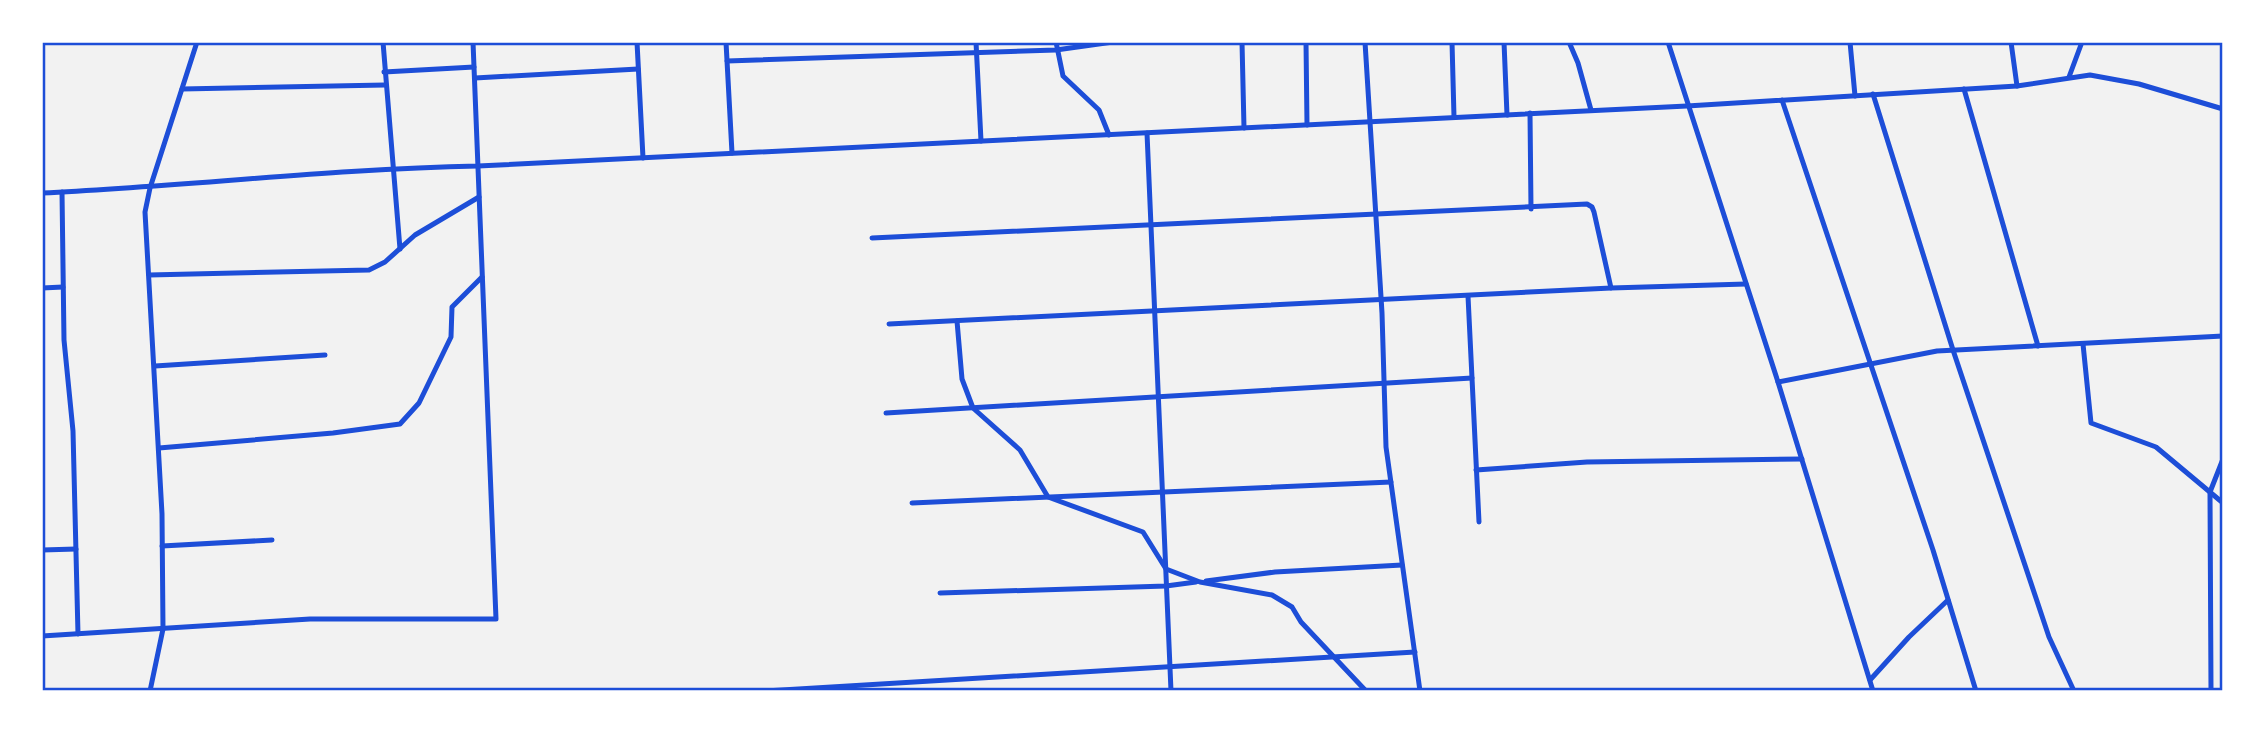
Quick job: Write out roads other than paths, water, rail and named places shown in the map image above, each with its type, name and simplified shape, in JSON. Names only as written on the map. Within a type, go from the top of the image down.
[{"type":"street","points":[[383,42],[384,85],[400,249]]},
{"type":"street","points":[[42,636],[310,619],[496,619],[473,42]]},
{"type":"street","points":[[636,42],[643,158]]},
{"type":"street","points":[[726,42],[732,153]]},
{"type":"street","points":[[976,42],[981,141]]},
{"type":"street","points":[[1056,42],[1063,76],[1099,110],[1109,135]]},
{"type":"street","points":[[727,61],[1056,50],[1113,42]]},
{"type":"street","points":[[1242,42],[1244,128]]},
{"type":"street","points":[[1306,42],[1307,125]]},
{"type":"street","points":[[1365,42],[1381,300],[1386,447],[1420,691]]},
{"type":"street","points":[[1452,42],[1454,117]]},
{"type":"street","points":[[1504,42],[1507,115]]},
{"type":"street","points":[[1569,42],[1591,110]]},
{"type":"street","points":[[1668,42],[1778,382],[1873,691]]},
{"type":"street","points":[[1850,42],[1855,96]]},
{"type":"street","points":[[2011,42],[2017,86]]},
{"type":"street","points":[[2069,77],[2082,42]]},
{"type":"street","points":[[150,691],[163,629],[159,447],[145,212],[150,188],[197,43]]},
{"type":"street","points":[[384,72],[474,67]]},
{"type":"street","points":[[475,78],[638,69]]},
{"type":"street","points":[[42,193],[150,188],[393,168],[1687,106],[2017,86],[2090,75],[2139,84],[2223,109]]},
{"type":"street","points":[[182,89],[384,85]]},
{"type":"street","points":[[1964,89],[2038,346]]},
{"type":"street","points":[[1873,94],[1953,351],[2049,637],[2074,691]]},
{"type":"street","points":[[1782,100],[1976,691]]},
{"type":"street","points":[[1530,113],[1531,209]]},
{"type":"street","points":[[1147,133],[1171,691]]},
{"type":"street","points":[[62,192],[64,340],[73,431],[78,634]]},
{"type":"street","points":[[149,275],[369,271],[385,262],[415,235],[479,197]]},
{"type":"street","points":[[872,238],[1587,205],[1592,207],[1611,288]]},
{"type":"street","points":[[159,447],[400,424],[418,403],[451,337],[452,307],[482,277]]},
{"type":"street","points":[[890,324],[1611,288],[1746,284]]},
{"type":"street","points":[[42,288],[63,287]]},
{"type":"street","points":[[1468,296],[1479,522]]},
{"type":"street","points":[[957,321],[962,379],[973,408],[1020,450],[1048,497],[1143,532],[1166,569],[1200,582],[1272,595],[1292,607],[1301,622],[1366,691]]},
{"type":"street","points":[[1778,382],[1953,351],[2223,336]]},
{"type":"street","points":[[2083,344],[2091,424],[2156,447],[2223,503]]},
{"type":"street","points":[[155,366],[325,355]]},
{"type":"street","points":[[886,413],[1472,379]]},
{"type":"street","points":[[1476,470],[1587,462],[1801,459]]},
{"type":"street","points":[[2211,691],[2210,492],[2223,459]]},
{"type":"street","points":[[912,503],[1391,482]]},
{"type":"street","points":[[162,547],[272,540]]},
{"type":"street","points":[[42,550],[76,549]]},
{"type":"street","points":[[940,593],[1167,586],[1275,572],[1402,565]]},
{"type":"street","points":[[1870,680],[1948,600]]},
{"type":"street","points":[[765,691],[1415,652]]}]
